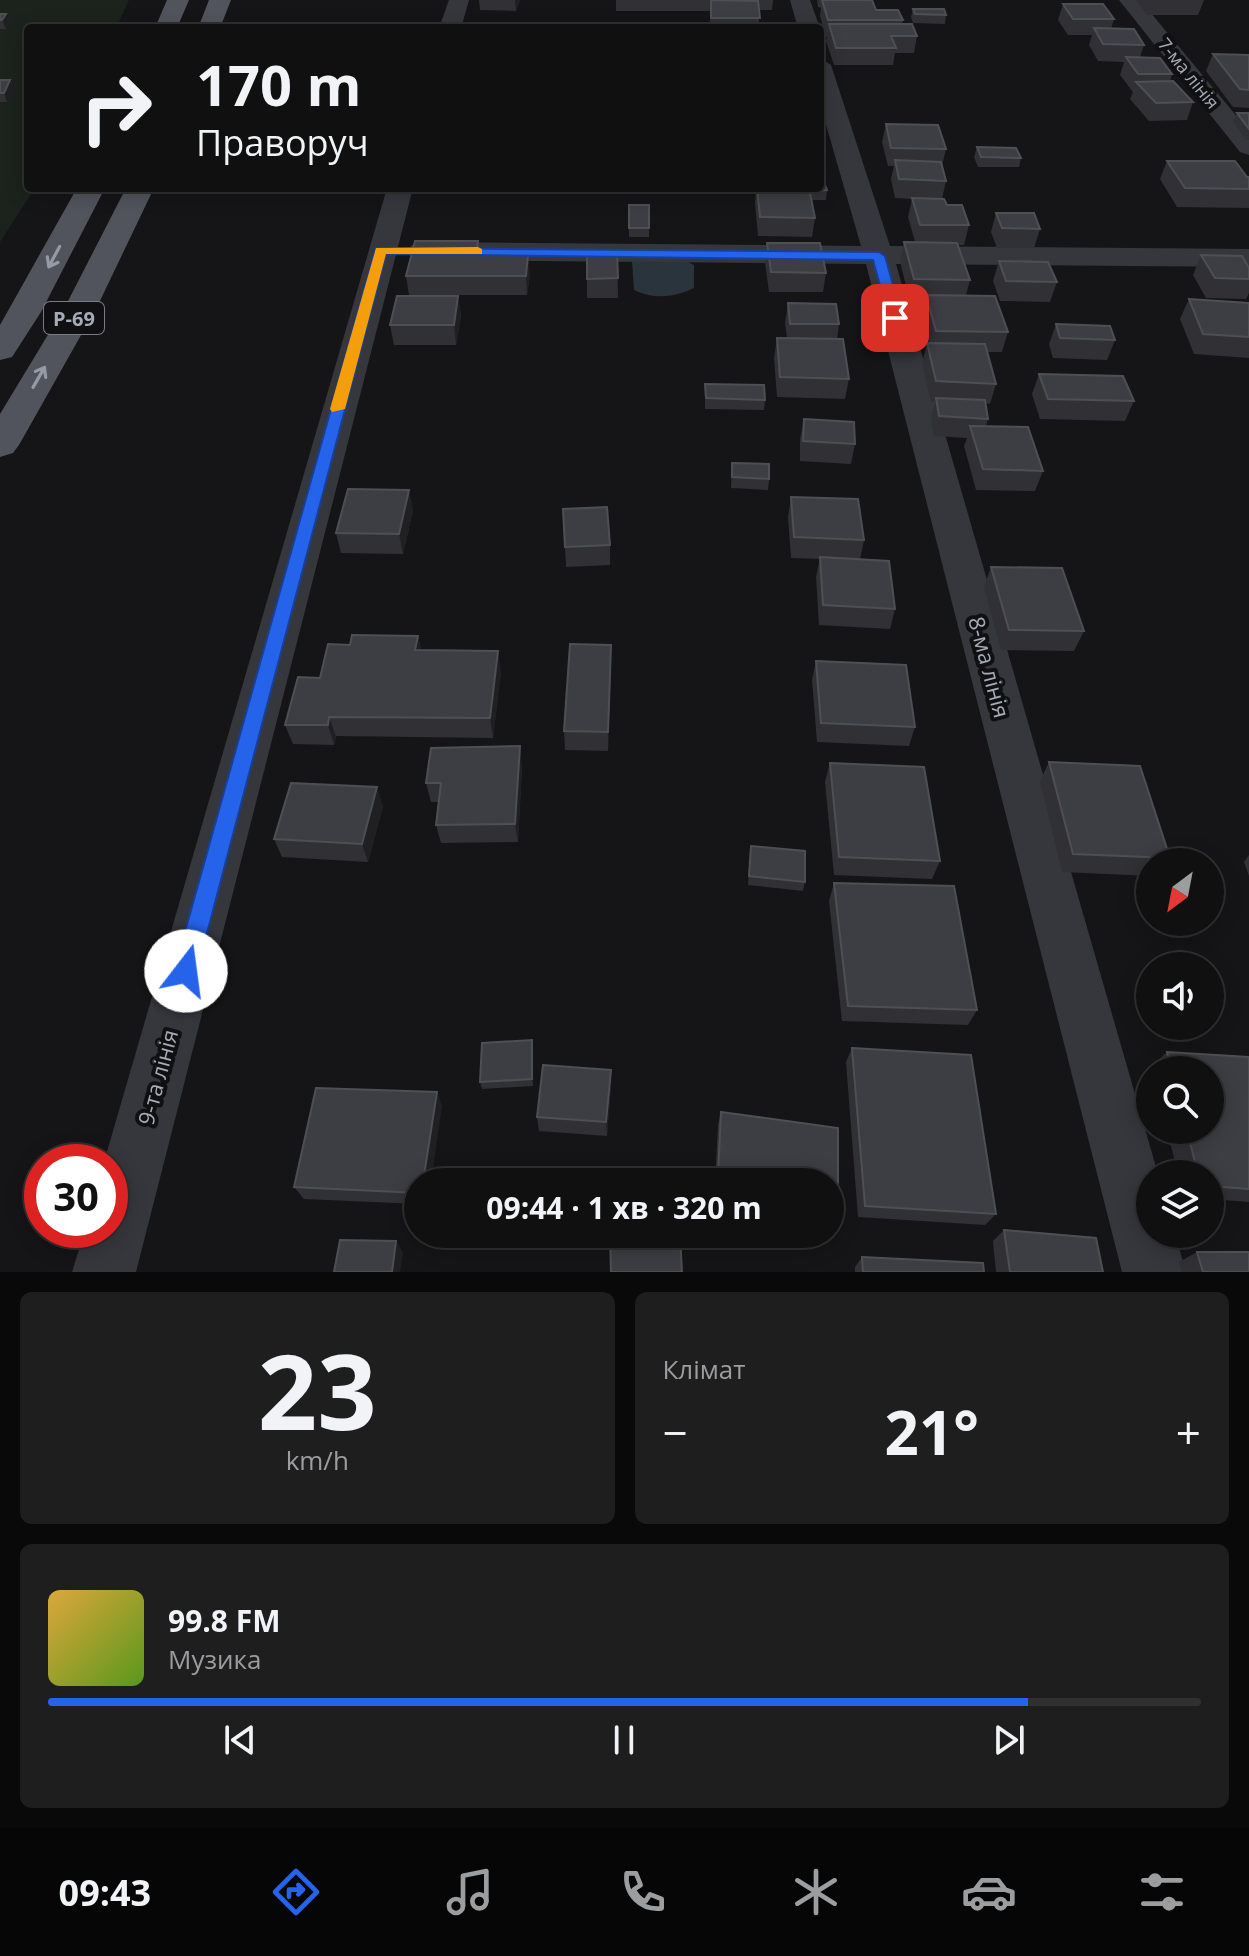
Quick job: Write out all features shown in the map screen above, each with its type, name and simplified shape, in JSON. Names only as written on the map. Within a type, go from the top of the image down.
[{"type":"main road","points":[[168,24],[178,0]]},
{"type":"main road","points":[[211,24],[220,0]]},
{"type":"main road","name":"Р-69","points":[[0,350],[25,312],[89,192]]},
{"type":"main road","name":"Р-69","points":[[0,445],[82,305],[138,192]]},
{"type":"street","points":[[451,24],[459,0]]},
{"type":"street","points":[[800,0],[808,24]]},
{"type":"street","name":"7-ма лінія","points":[[1129,0],[1249,147]]},
{"type":"street","name":"8-ма лінія","points":[[824,78],[879,256],[1154,1272]]},
{"type":"street","name":"9-та лінія","points":[[104,1272],[380,250],[399,192]]},
{"type":"street","points":[[380,250],[1249,258]]},
{"type":"shaded area","points":[[0,0],[129,0],[118,24],[24,24],[24,192],[32,192],[0,242]]},
{"type":"shaded area","points":[[632,261],[688,262],[694,265],[694,288],[664,296],[634,290]]},
{"type":"building","points":[[711,0],[758,1],[760,18],[711,18]]},
{"type":"building","points":[[822,0],[872,0],[876,10],[898,10],[903,20],[828,20]]},
{"type":"building","points":[[1063,4],[1103,4],[1114,19],[1073,19]]},
{"type":"building","points":[[913,9],[944,9],[946,15],[915,14]]},
{"type":"building","points":[[829,24],[912,24],[917,36],[891,36],[896,48],[836,48]]},
{"type":"building","points":[[1094,28],[1134,29],[1144,45],[1103,44]]},
{"type":"building","points":[[1213,54],[1249,55],[1249,90],[1240,89]]},
{"type":"building","points":[[1126,57],[1160,58],[1172,74],[1138,74]]},
{"type":"building","points":[[0,80],[10,80],[4,93],[0,93]]},
{"type":"building","points":[[1173,81],[1193,102],[1156,103],[1136,82]]},
{"type":"building","points":[[1237,113],[1249,113],[1249,129]]},
{"type":"building","points":[[886,124],[938,125],[946,149],[891,148]]},
{"type":"building","points":[[977,147],[1016,148],[1021,158],[981,157]]},
{"type":"building","points":[[895,160],[941,162],[946,181],[899,179]]},
{"type":"building","points":[[1167,161],[1235,161],[1249,177],[1249,189],[1185,188]]},
{"type":"building","points":[[757,192],[810,192],[815,218],[760,217]]},
{"type":"building","points":[[912,198],[944,199],[947,205],[962,205],[969,225],[920,225]]},
{"type":"building","points":[[629,205],[649,205],[649,228],[629,228]]},
{"type":"building","points":[[996,213],[1034,213],[1040,229],[1002,228]]},
{"type":"building","points":[[415,241],[478,241],[476,255],[528,255],[526,276],[406,276]]},
{"type":"building","points":[[904,242],[957,243],[970,280],[914,279]]},
{"type":"building","points":[[767,243],[820,243],[826,273],[771,272]]},
{"type":"building","points":[[587,251],[617,251],[618,278],[587,279]]},
{"type":"building","points":[[1201,255],[1242,256],[1249,268],[1249,279],[1215,278]]},
{"type":"building","points":[[999,261],[1048,262],[1057,282],[1006,281]]},
{"type":"building","points":[[926,295],[995,296],[1008,332],[936,331]]},
{"type":"building","points":[[397,296],[458,296],[454,325],[390,325]]},
{"type":"building","points":[[1189,299],[1249,303],[1249,337],[1203,334]]},
{"type":"building","points":[[788,303],[836,304],[839,324],[790,324]]},
{"type":"building","points":[[1056,324],[1110,326],[1115,340],[1060,338]]},
{"type":"building","points":[[777,338],[843,339],[849,379],[780,377]]},
{"type":"building","points":[[927,343],[985,344],[996,384],[936,381]]},
{"type":"building","points":[[1039,374],[1123,376],[1134,401],[1048,399]]},
{"type":"building","points":[[705,384],[764,385],[765,400],[706,398]]},
{"type":"building","points":[[936,398],[985,400],[988,419],[939,416]]},
{"type":"building","points":[[804,419],[854,422],[855,444],[803,441]]},
{"type":"building","points":[[970,426],[1028,427],[1043,471],[983,469]]},
{"type":"building","points":[[732,463],[769,464],[769,479],[732,477]]},
{"type":"building","points":[[348,489],[409,490],[399,534],[336,533]]},
{"type":"building","points":[[791,497],[858,499],[864,540],[794,537]]},
{"type":"building","points":[[607,507],[610,545],[565,547],[563,509]]},
{"type":"building","points":[[820,557],[889,561],[895,609],[823,605]]},
{"type":"building","points":[[991,567],[1062,568],[1084,631],[1009,630]]},
{"type":"building","points":[[352,635],[418,636],[415,650],[498,651],[490,718],[329,717],[328,725],[285,725],[298,677],[320,678],[328,644],[350,645]]},
{"type":"building","points":[[570,644],[611,645],[608,732],[564,731]]},
{"type":"building","points":[[816,661],[906,665],[915,727],[821,723]]},
{"type":"building","points":[[520,746],[515,824],[436,825],[441,783],[426,783],[431,748]]},
{"type":"building","points":[[1049,762],[1140,766],[1167,848],[1136,848],[1136,857],[1073,854]]},
{"type":"building","points":[[830,763],[924,767],[940,861],[839,857]]},
{"type":"building","points":[[291,783],[377,787],[362,844],[274,839]]},
{"type":"building","points":[[751,846],[805,851],[805,882],[749,876]]},
{"type":"building","points":[[834,883],[954,886],[977,1010],[848,1006]]},
{"type":"building","points":[[532,1040],[532,1079],[480,1082],[482,1043]]},
{"type":"building","points":[[852,1048],[971,1055],[996,1214],[865,1206]]},
{"type":"building","points":[[1167,1052],[1249,1057],[1249,1189],[1224,1187],[1224,1160],[1194,1160],[1190,1144],[1224,1144],[1224,1056],[1168,1056]]},
{"type":"building","points":[[543,1065],[611,1070],[606,1122],[537,1117]]},
{"type":"building","points":[[316,1088],[437,1092],[425,1168],[404,1168],[404,1192],[294,1187]]},
{"type":"building","points":[[721,1112],[838,1128],[838,1168],[718,1168]]},
{"type":"building","points":[[1004,1230],[1096,1238],[1103,1272],[1010,1272]]},
{"type":"building","points":[[340,1240],[396,1241],[392,1272],[334,1272]]},
{"type":"building","points":[[610,1248],[681,1248],[682,1272],[611,1272]]},
{"type":"building","points":[[1197,1252],[1249,1252],[1249,1272],[1203,1272]]},
{"type":"building","points":[[862,1257],[983,1263],[984,1272],[863,1272]]},
{"type":"slow traffic","points":[[337,409],[380,250],[478,251]]},
{"type":"route","points":[[186,971],[380,250],[879,256],[895,318]]}]
